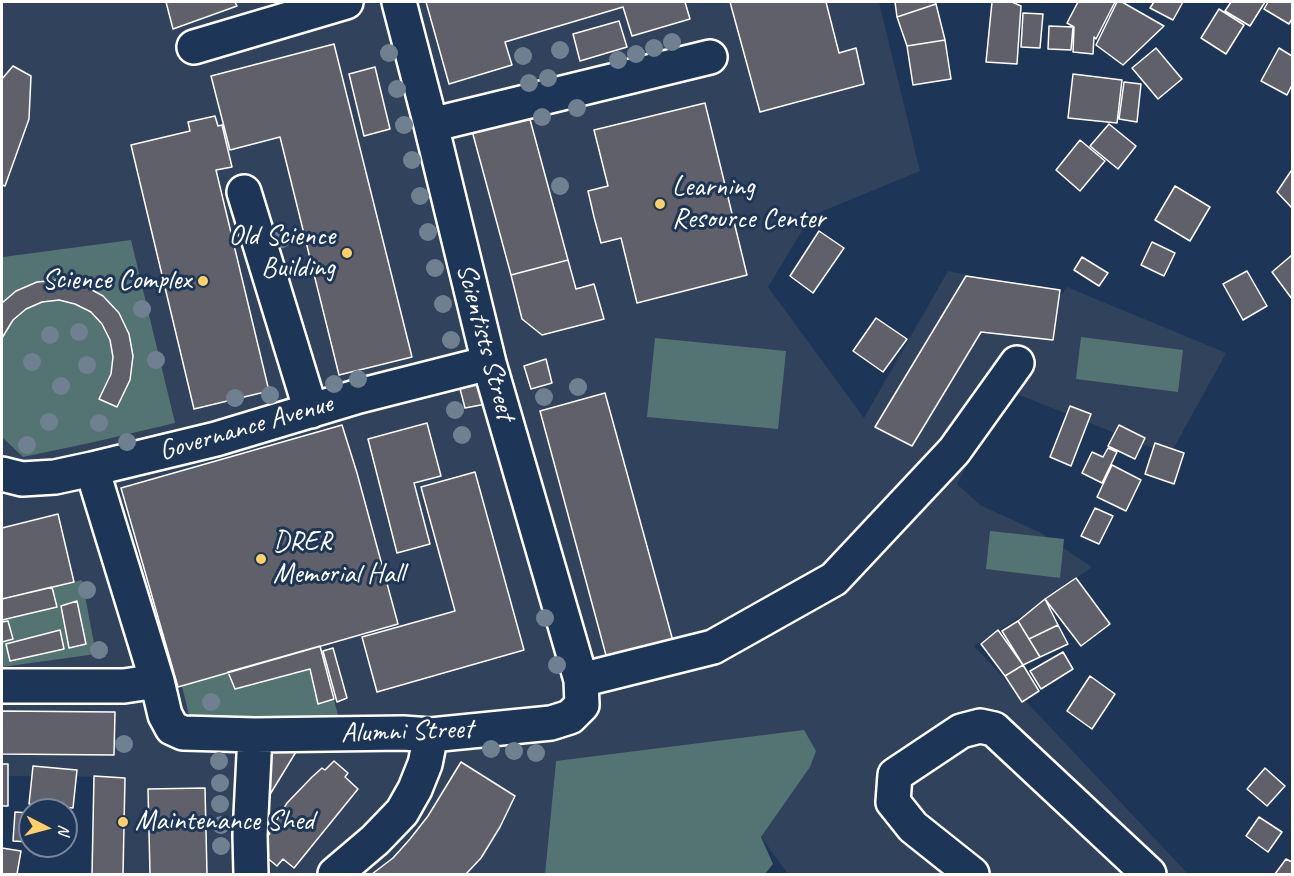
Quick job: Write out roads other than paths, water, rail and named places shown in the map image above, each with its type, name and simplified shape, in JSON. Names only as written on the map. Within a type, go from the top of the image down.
[{"type":"lane","points":[[194,47],[345,2]]},
{"type":"lane","name":"Scientists Street","points":[[399,2],[489,363],[581,680]]},
{"type":"lane","points":[[431,125],[710,57]]},
{"type":"lane","points":[[244,192],[311,411]]},
{"type":"lane","name":"Governance Avenue","points":[[2,474],[22,479],[55,477],[92,469],[216,440],[359,396],[489,363]]},
{"type":"lane","points":[[581,680],[713,647],[834,579],[954,451],[1017,363]]},
{"type":"lane","points":[[2,686],[124,686],[157,681],[92,469]]},
{"type":"lane","name":"Alumni Street","points":[[157,681],[165,715],[172,728],[183,733],[431,735],[551,723],[570,717],[582,705],[581,680]]},
{"type":"lane","points":[[972,874],[913,827],[893,802],[895,776],[960,730],[980,726],[994,729],[1149,874]]},
{"type":"lane","points":[[251,874],[250,835],[255,735]]},
{"type":"lane","points":[[334,874],[375,840],[402,812],[425,764],[431,735]]},
{"type":"place","name":"Learning Resource Center","points":[[660,204]]},
{"type":"place","name":"Old Science Building","points":[[347,253]]},
{"type":"place","name":"Science Complex","points":[[203,281]]},
{"type":"place","name":"DRER Memorial Hall","points":[[261,559]]},
{"type":"place","name":"Maintenance Shed","points":[[123,822]]}]
